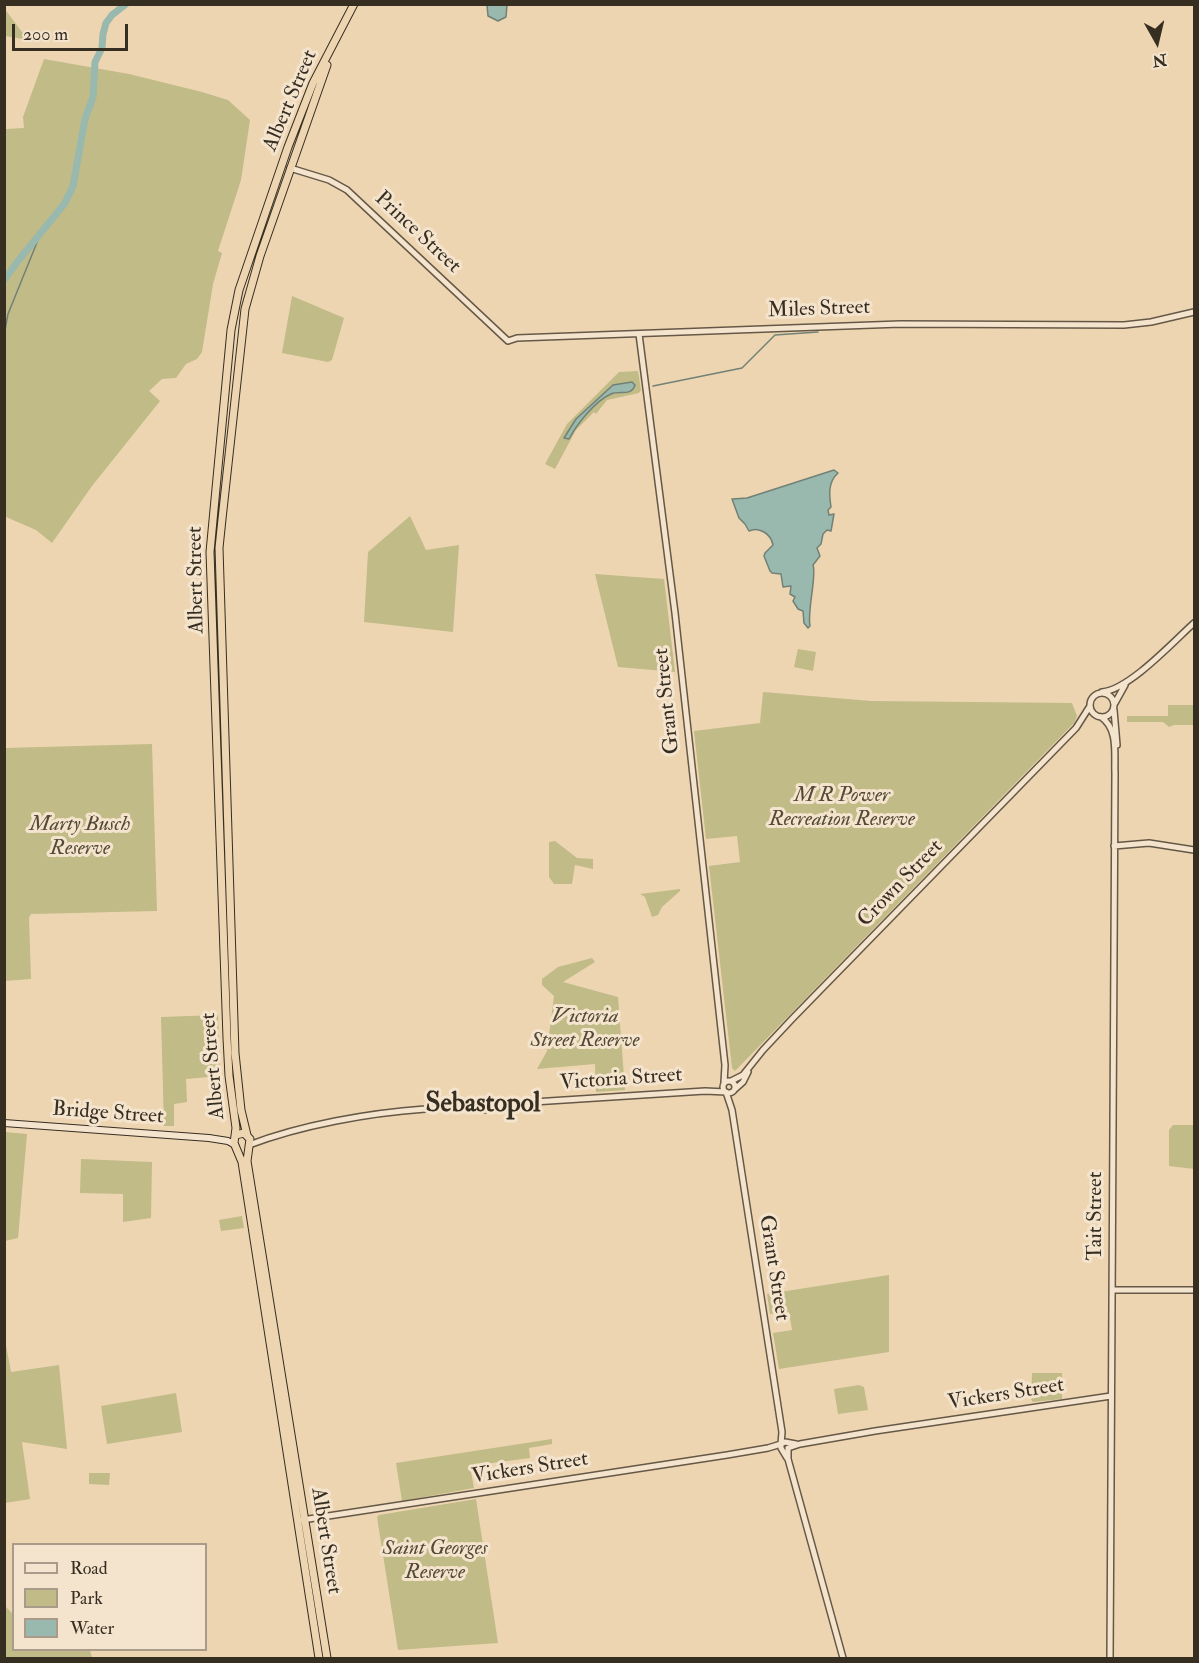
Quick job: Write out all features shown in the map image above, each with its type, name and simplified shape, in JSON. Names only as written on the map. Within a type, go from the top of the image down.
[{"type":"highway","name":"Albert Street","points":[[236,1135],[227,1038],[210,552],[231,330],[239,290],[292,137],[313,83],[354,4]]},
{"type":"highway","name":"Albert Street","points":[[248,1135],[241,1110],[235,1053],[219,548],[245,309],[260,256],[335,43]]},
{"type":"highway","points":[[225,407],[233,408]]},
{"type":"highway","points":[[241,1133],[248,1135],[249,1145],[244,1149],[236,1146],[234,1141],[236,1135],[241,1133]]},
{"type":"highway","name":"Albert Street","points":[[249,1145],[247,1161],[302,1520],[319,1659]]},
{"type":"highway","name":"Albert Street","points":[[236,1146],[243,1173],[327,1659]]},
{"type":"main road","name":"Bridge Street","points":[[4,1123],[209,1138]]},
{"type":"main road","points":[[209,1138],[236,1135]]},
{"type":"main road","points":[[209,1138],[228,1141],[236,1146]]},
{"type":"street","name":"Prince Street","points":[[290,168],[329,180],[347,190],[508,341]]},
{"type":"street","name":"Miles Street","points":[[508,341],[521,338],[900,324],[1133,325],[1194,312]]},
{"type":"street","name":"Grant Street","points":[[639,334],[675,613],[728,1083],[726,1092],[732,1110],[784,1446],[843,1659]]},
{"type":"street","points":[[1127,682],[1118,694],[1110,714],[1100,716],[1093,712],[1090,706],[1093,698],[1127,682],[1194,622]]},
{"type":"street","points":[[1102,693],[1110,695],[1114,706]]},
{"type":"street","name":"Crown Street","points":[[728,1083],[740,1078],[772,1040],[1076,728],[1090,706]]},
{"type":"street","name":"Tait Street","points":[[1110,1659],[1114,846],[1117,735],[1113,718],[1114,706]]},
{"type":"street","name":"Tait Street","points":[[1100,716],[1109,723],[1112,730],[1115,773]]},
{"type":"street","name":"Crown Street","points":[[1076,728],[1100,716]]},
{"type":"street","points":[[1114,846],[1149,843],[1194,850]]},
{"type":"street","name":"Crown Street","points":[[734,1091],[744,1080],[752,1065]]},
{"type":"street","points":[[728,1083],[735,1085],[734,1091]]},
{"type":"street","name":"Victoria Street","points":[[705,1091],[728,1083]]},
{"type":"street","name":"Grant Street","points":[[732,1110],[734,1091]]},
{"type":"street","name":"Victoria Street","points":[[487,1109],[502,1104],[734,1091]]},
{"type":"street","points":[[249,1145],[365,1115],[464,1106],[483,1100],[489,1105],[487,1109],[464,1106]]},
{"type":"street","name":"Victoria Street","points":[[487,1101],[502,1104]]},
{"type":"street","points":[[479,1102],[479,1109]]},
{"type":"street","points":[[248,1135],[255,1138],[273,1137]]},
{"type":"street","points":[[1112,1290],[1194,1290]]},
{"type":"street","name":"Vickers Street","points":[[302,1520],[1111,1396]]},
{"type":"green space","points":[[4,8],[22,32],[35,41],[5,36]]},
{"type":"green space","points":[[44,59],[129,74],[202,92],[228,100],[250,120],[241,180],[218,251],[222,253],[213,284],[202,352],[197,359],[186,364],[176,378],[162,379],[149,391],[160,401],[92,486],[52,543],[36,530],[4,518],[5,129],[24,128],[23,117]]},
{"type":"green space","points":[[292,296],[344,318],[332,360],[328,362],[282,353]]},
{"type":"green space","points":[[638,371],[641,390],[639,393],[607,400],[596,414],[594,412],[576,430],[555,469],[545,464],[567,424],[619,372]]},
{"type":"green space","points":[[410,516],[426,550],[459,545],[453,632],[364,622],[368,552]]},
{"type":"green space","points":[[595,574],[664,579],[675,672],[618,667]]},
{"type":"green space","points":[[798,649],[816,652],[813,671],[794,667]]},
{"type":"green space","name":"M R Power Recreation Reserve","points":[[763,692],[871,701],[1072,703],[1077,716],[1074,723],[735,1071],[732,1068],[709,866],[740,862],[737,836],[706,839],[694,731],[760,723]]},
{"type":"green space","points":[[1168,705],[1194,705],[1194,725],[1169,727],[1163,722],[1127,722],[1127,716],[1168,716]]},
{"type":"green space","name":"Marty Busch Reserve","points":[[152,744],[157,911],[31,914],[29,918],[31,979],[5,981],[5,748]]},
{"type":"green space","points":[[555,841],[577,858],[593,859],[593,869],[575,865],[572,884],[554,884],[549,877],[549,842]]},
{"type":"green space","points":[[680,889],[662,907],[658,915],[652,917],[645,897],[640,894]]},
{"type":"green space","name":"Victoria Street Reserve","points":[[592,958],[595,962],[563,982],[618,997],[625,1090],[596,1092],[595,1064],[537,1069],[547,1051],[554,996],[542,985],[542,979],[558,967]]},
{"type":"green space","points":[[218,1015],[220,1076],[186,1079],[187,1102],[174,1104],[174,1126],[164,1126],[161,1017]]},
{"type":"green space","points":[[1173,1125],[1194,1125],[1194,1169],[1169,1166],[1169,1130]]},
{"type":"green space","points":[[5,1132],[27,1134],[18,1238],[5,1241]]},
{"type":"green space","points":[[81,1159],[152,1162],[151,1218],[123,1222],[123,1194],[80,1193]]},
{"type":"green space","points":[[242,1216],[244,1228],[221,1231],[219,1220]]},
{"type":"green space","points":[[889,1275],[889,1352],[779,1369],[773,1333],[792,1330],[789,1312],[770,1314],[767,1294]]},
{"type":"green space","points":[[4,1334],[11,1372],[59,1365],[67,1449],[22,1442],[30,1499],[5,1503]]},
{"type":"green space","points":[[1032,1373],[1062,1373],[1062,1399],[1033,1402],[1031,1399]]},
{"type":"green space","points":[[859,1385],[864,1387],[868,1410],[838,1414],[834,1389]]},
{"type":"green space","points":[[176,1393],[182,1432],[107,1444],[101,1406]]},
{"type":"green space","points":[[552,1439],[552,1444],[529,1448],[530,1458],[470,1466],[474,1488],[402,1501],[396,1463]]},
{"type":"green space","points":[[89,1473],[110,1473],[109,1485],[89,1484]]},
{"type":"green space","name":"Saint Georges Reserve","points":[[476,1499],[498,1643],[398,1650],[377,1517]]},
{"type":"green space","points":[[4,1605],[12,1613],[12,1651],[90,1651],[92,1658],[5,1658]]},
{"type":"water","points":[[487,5],[507,5],[506,17],[498,21],[488,16]]},
{"type":"water","points":[[632,382],[635,385],[631,391],[614,393],[605,397],[587,414],[569,439],[564,438],[576,419],[613,385]]},
{"type":"water","points":[[834,470],[838,473],[831,484],[831,507],[828,510],[829,515],[834,514],[831,531],[827,530],[823,534],[821,544],[817,548],[820,556],[813,565],[814,577],[808,628],[804,623],[803,611],[798,609],[793,601],[795,597],[790,594],[791,586],[783,587],[781,574],[770,571],[764,556],[773,545],[770,537],[760,530],[749,531],[739,518],[732,499],[747,498]]},
{"type":"waterway","points":[[4,280],[65,203],[73,186],[85,119],[93,97],[95,62],[102,48],[106,23],[126,4]]},
{"type":"waterway","points":[[4,348],[8,314],[40,235]]},
{"type":"waterway","points":[[653,386],[742,368],[775,335],[818,332]]},
{"type":"district","name":"Sebastopol","points":[[483,1105]]}]
